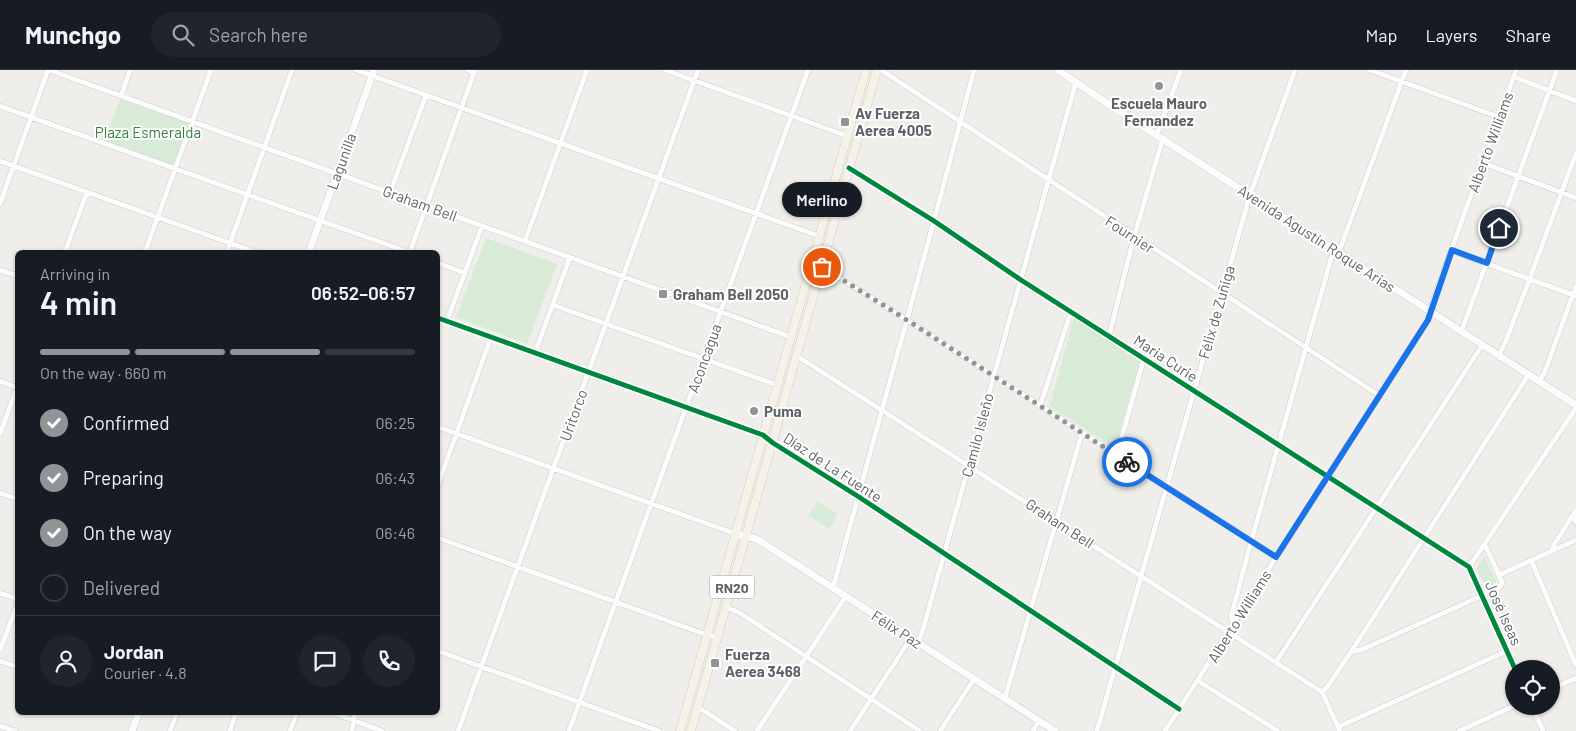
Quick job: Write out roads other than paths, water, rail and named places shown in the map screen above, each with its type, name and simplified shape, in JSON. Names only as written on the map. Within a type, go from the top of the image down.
[{"type":"main road","name":"RN20","points":[[680,731],[866,70]]},
{"type":"main road","name":"RN20","points":[[691,731],[849,168],[879,70]]},
{"type":"main road","name":"Avenida Agustín Roque Arias","points":[[1058,70],[1067,73],[1076,82],[1462,330],[1576,406]]},
{"type":"main road","name":"Lagunilla","points":[[310,250],[373,73]]},
{"type":"main road","name":"Félix Paz","points":[[736,534],[757,539],[1055,731]]},
{"type":"main road","points":[[132,731],[138,715]]},
{"type":"street","name":"Graham Bell","points":[[48,70],[791,337]]},
{"type":"street","points":[[0,204],[48,70]]},
{"type":"street","points":[[121,96],[130,70]]},
{"type":"street","points":[[146,250],[211,70]]},
{"type":"street","points":[[228,250],[292,70]]},
{"type":"street","points":[[356,70],[373,73],[426,95],[819,236]]},
{"type":"street","points":[[410,250],[475,71],[467,70]]},
{"type":"street","points":[[525,241],[587,70]]},
{"type":"street","points":[[665,70],[847,136]]},
{"type":"street","name":"Uritorco","points":[[458,731],[698,70]]},
{"type":"street","name":"Aconcagua","points":[[569,731],[808,70]]},
{"type":"street","name":"Fournier","points":[[879,70],[1380,396]]},
{"type":"street","points":[[833,588],[974,70]]},
{"type":"street","points":[[1109,336],[1160,136],[1181,70]]},
{"type":"street","name":"Félix de Zuñiga","points":[[1097,731],[1250,195],[1295,70]]},
{"type":"street","points":[[1370,70],[1500,117]]},
{"type":"street","points":[[1234,624],[1231,617],[1251,542],[1336,250],[1406,70]]},
{"type":"street","name":"Alberto Williams","points":[[1167,730],[1428,320],[1516,70]]},
{"type":"street","points":[[1462,330],[1557,70]]},
{"type":"street","points":[[1514,77],[1576,101]]},
{"type":"street","name":"Camilo Isleño","points":[[850,731],[870,699],[922,633],[1076,82]]},
{"type":"street","points":[[390,193],[426,95]]},
{"type":"street","points":[[0,106],[403,250]]},
{"type":"street","points":[[1499,355],[1530,278],[1576,153]]},
{"type":"street","points":[[0,161],[249,250]]},
{"type":"street","points":[[1483,163],[1576,198]]},
{"type":"street","name":"Maria Curie","points":[[849,168],[1469,567]]},
{"type":"street","points":[[66,250],[87,192]]},
{"type":"street","points":[[447,321],[482,226]]},
{"type":"street","points":[[1452,250],[1574,295]]},
{"type":"street","points":[[535,353],[570,257]]},
{"type":"street","points":[[440,264],[465,273]]},
{"type":"street","points":[[822,267],[1276,557]]},
{"type":"street","points":[[0,270],[15,275]]},
{"type":"street","points":[[1539,381],[1544,374],[1576,286]]},
{"type":"street","points":[[553,304],[777,385]]},
{"type":"street","points":[[1040,406],[1071,312]]},
{"type":"street","name":"Díaz de La Fuente","points":[[440,319],[763,435],[1179,709]]},
{"type":"street","points":[[440,479],[491,337]]},
{"type":"street","points":[[1276,662],[1483,344]]},
{"type":"street","name":"Graham Bell","points":[[797,356],[1322,692]]},
{"type":"street","points":[[1117,455],[1144,358]]},
{"type":"street","points":[[1507,651],[1339,729],[1322,692],[1351,652],[1529,374]]},
{"type":"street","points":[[0,381],[15,386]]},
{"type":"street","points":[[0,434],[15,393]]},
{"type":"street","points":[[1469,567],[1576,406]]},
{"type":"street","points":[[440,429],[736,534]]},
{"type":"street","points":[[1005,698],[1082,433]]},
{"type":"street","points":[[0,493],[15,499]]},
{"type":"street","points":[[1574,512],[1576,522]]},
{"type":"street","points":[[1552,550],[1574,512]]},
{"type":"street","points":[[440,539],[717,637]]},
{"type":"street","points":[[1499,575],[1576,540]]},
{"type":"street","points":[[1351,652],[1361,650],[1499,588],[1502,585],[1499,575],[1484,545]]},
{"type":"street","points":[[1531,560],[1576,665]]},
{"type":"street","name":"José Iseas","points":[[1469,567],[1511,660]]},
{"type":"street","points":[[0,593],[15,600]]},
{"type":"street","points":[[758,731],[846,596]]},
{"type":"street","points":[[726,607],[740,613],[920,731]]},
{"type":"street","points":[[0,650],[15,609]]},
{"type":"street","points":[[440,652],[659,731]]},
{"type":"street","points":[[0,661],[15,666]]},
{"type":"street","points":[[1560,685],[1576,678]]},
{"type":"street","points":[[940,731],[974,679]]},
{"type":"street","points":[[1198,681],[1278,731]]},
{"type":"street","points":[[697,708],[735,731]]},
{"type":"street","points":[[1459,731],[1505,710]]},
{"type":"street","points":[[170,731],[176,715]]},
{"type":"street","points":[[230,731],[235,715]]},
{"type":"street","points":[[290,731],[296,715]]},
{"type":"street","points":[[339,715],[382,731]]},
{"type":"street","points":[[352,731],[355,715]]},
{"type":"street","points":[[1536,715],[1543,731]]},
{"type":"street","points":[[1033,731],[1039,721]]},
{"type":"street","points":[[0,726],[15,731]]},
{"type":"place","name":"Escuela Mauro Fernandez","points":[[1159,86]]},
{"type":"place","name":"Av Fuerza Aerea 4005","points":[[845,122]]},
{"type":"place","name":"Merlino","points":[[822,267]]},
{"type":"place","name":"Graham Bell 2050","points":[[663,294]]},
{"type":"place","name":"Puma","points":[[754,411]]},
{"type":"place","name":"Fuerza Aerea 3468","points":[[715,663]]},
{"type":"park label","name":"Plaza Esmeralda","points":[[148,132]]}]
